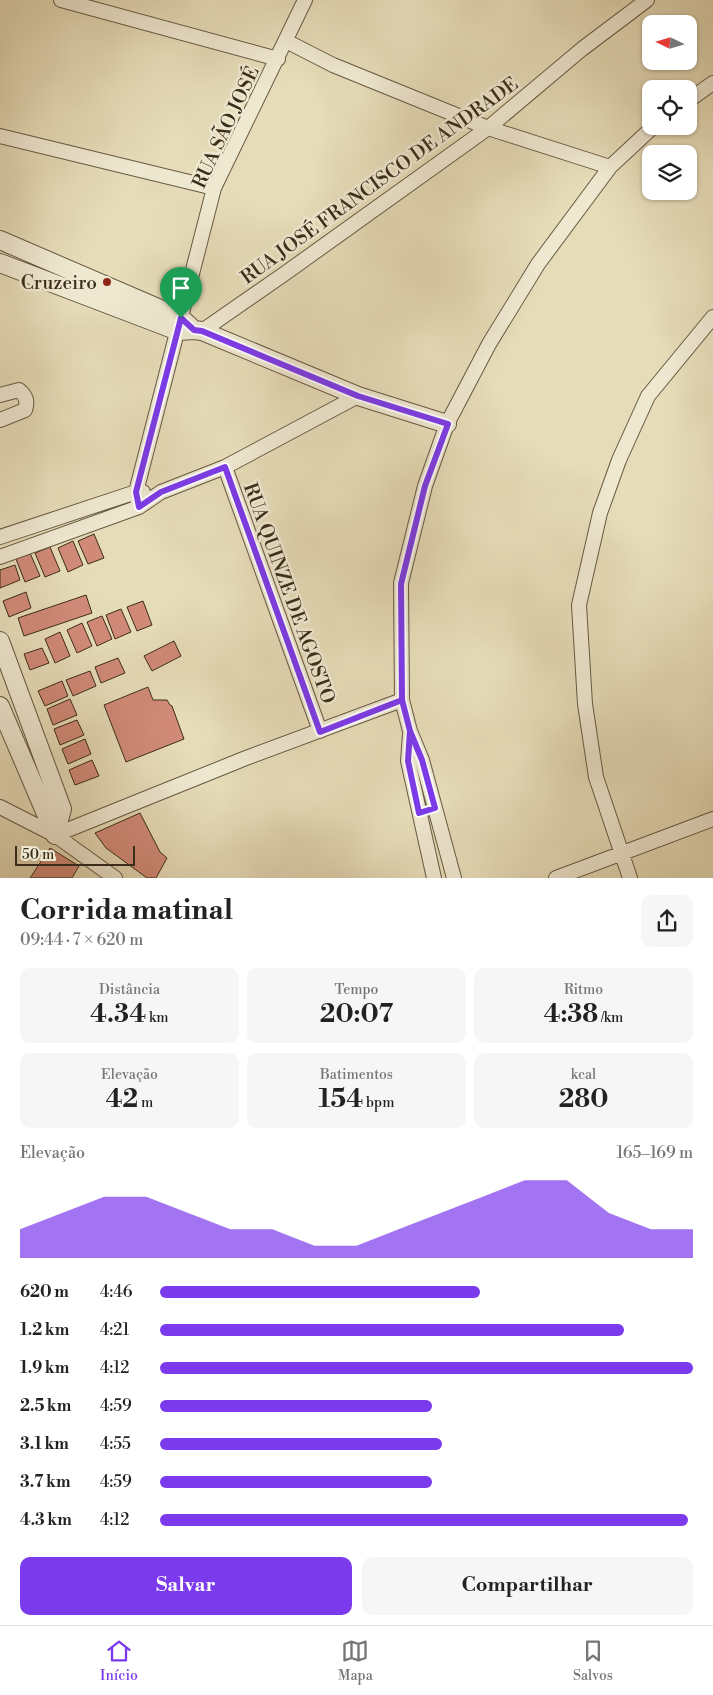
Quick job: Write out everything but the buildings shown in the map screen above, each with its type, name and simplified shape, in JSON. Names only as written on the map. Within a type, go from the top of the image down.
[{"type":"street","points":[[61,0],[278,58]]},
{"type":"street","name":"RUA SÃO JOSÉ","points":[[139,507],[136,492],[189,327],[214,188],[305,0]]},
{"type":"street","name":"RUA JOSÉ FRANCISCO DE ANDRADE","points":[[189,327],[287,272],[488,128],[582,49],[645,0]]},
{"type":"street","points":[[286,41],[333,65],[488,128],[610,167]]},
{"type":"street","points":[[697,94],[713,83]]},
{"type":"street","points":[[454,878],[422,760],[410,731],[402,700],[401,584],[425,486],[448,424],[489,344],[538,264],[610,167],[644,135]]},
{"type":"street","points":[[0,136],[214,188]]},
{"type":"street","points":[[0,240],[189,327],[358,396],[448,424]]},
{"type":"street","points":[[0,263],[189,327]]},
{"type":"street","points":[[630,878],[596,777],[585,704],[579,604],[600,513],[619,460],[648,396],[713,317]]},
{"type":"street","points":[[0,394],[19,390],[28,402],[25,410],[0,420]]},
{"type":"street","points":[[0,558],[139,507],[161,492],[225,467],[358,396]]},
{"type":"street","name":"RUA QUINZE DE AGOSTO","points":[[225,467],[320,732]]},
{"type":"street","points":[[0,537],[136,492],[161,492]]},
{"type":"street","points":[[0,641],[62,810],[55,835]]},
{"type":"street","points":[[0,701],[18,694]]},
{"type":"street","points":[[55,835],[246,758],[402,700]]},
{"type":"street","points":[[0,706],[55,835]]},
{"type":"street","points":[[410,731],[408,761],[434,878]]},
{"type":"street","points":[[1,808],[55,835],[115,878]]},
{"type":"street","points":[[419,813],[435,808]]},
{"type":"street","points":[[556,878],[713,819]]},
{"type":"street","points":[[430,861],[448,855]]},
{"type":"place","name":"Cruzeiro","points":[[107,282]]},
{"type":"route","points":[[181,318],[136,492],[139,507],[161,492],[225,467],[320,732],[402,700],[410,731],[422,760],[435,808],[419,813],[408,761],[410,731],[402,700],[401,584],[425,486],[448,424],[358,396],[202,331],[194,330],[181,318]]}]
